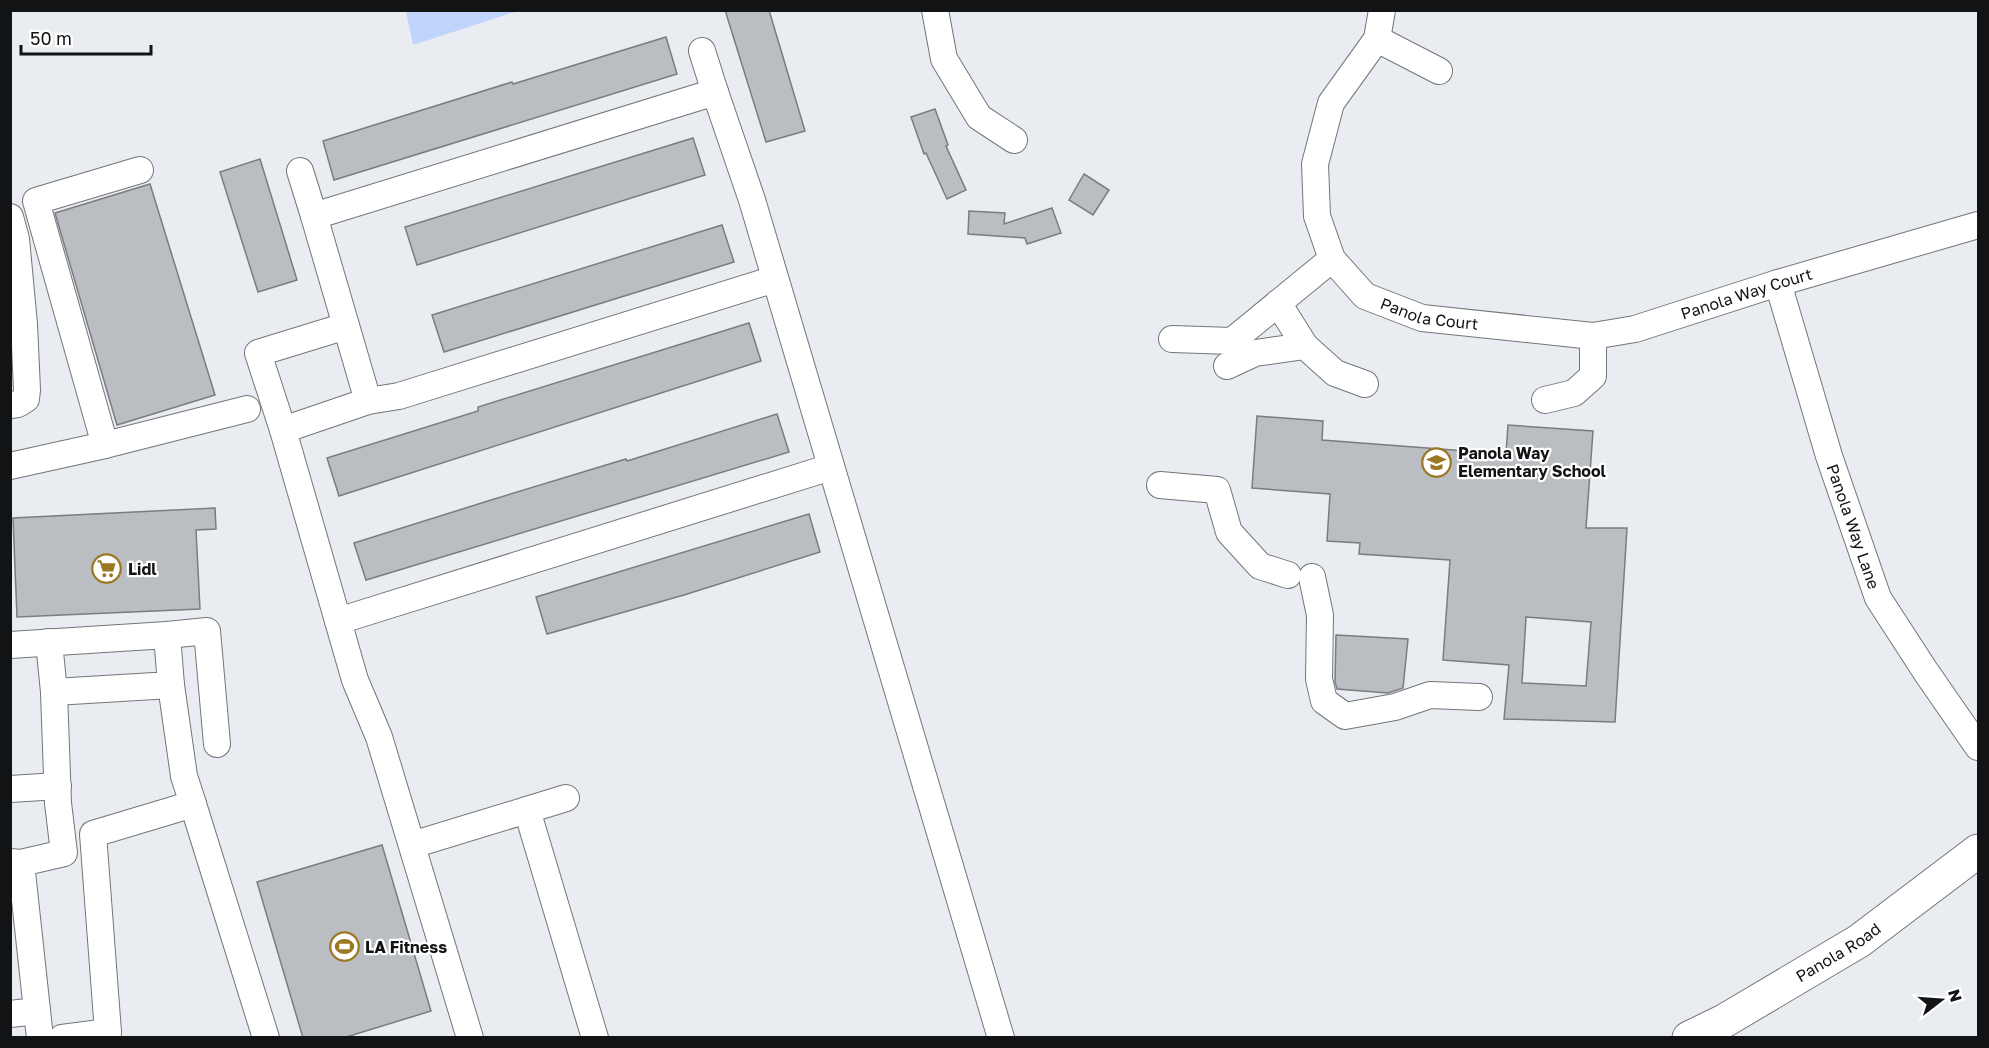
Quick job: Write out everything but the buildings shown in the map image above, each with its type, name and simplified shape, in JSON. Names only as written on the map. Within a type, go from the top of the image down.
[{"type":"main road","name":"Panola Road","points":[[1689,1038],[1724,1021],[1859,941],[1978,851]]},
{"type":"street","points":[[935,10],[944,59],[979,117],[1014,140]]},
{"type":"street","points":[[1382,10],[1377,39],[1439,71]]},
{"type":"street","name":"Panola Court","points":[[1377,39],[1331,104],[1315,164],[1317,216],[1332,259],[1365,296],[1422,318],[1510,328]]},
{"type":"street","points":[[702,51],[752,200],[970,927],[1001,1038]]},
{"type":"street","points":[[315,216],[715,92]]},
{"type":"street","points":[[105,445],[36,201],[140,170]]},
{"type":"street","points":[[300,171],[368,401]]},
{"type":"street","points":[[10,217],[16,239],[24,324],[27,390],[26,399],[18,404],[10,405]]},
{"type":"street","name":"Panola Way Court","points":[[1510,328],[1593,336],[1635,329],[1778,283],[1978,225]]},
{"type":"street","points":[[1172,339],[1232,341],[1332,259]]},
{"type":"street","points":[[283,430],[368,401],[399,396],[775,279]]},
{"type":"street","name":"Panola Way Lane","points":[[1778,283],[1829,456],[1878,598],[1978,747]]},
{"type":"street","points":[[1278,303],[1305,346],[1335,373],[1365,384]]},
{"type":"street","points":[[346,326],[258,353],[283,430],[355,680],[379,737],[470,1038]]},
{"type":"street","points":[[1545,400],[1574,393],[1593,376],[1593,336]]},
{"type":"street","points":[[1227,366],[1255,353],[1305,346]]},
{"type":"street","points":[[10,466],[247,409]]},
{"type":"street","points":[[338,621],[831,467]]},
{"type":"street","points":[[1160,485],[1216,490],[1229,532],[1260,566],[1300,576],[1320,615],[1319,679],[1324,701],[1345,716],[1395,707],[1430,695],[1479,697]]},
{"type":"street","points":[[10,645],[207,631],[217,744]]},
{"type":"street","points":[[168,635],[175,723],[184,776],[266,1038]]},
{"type":"street","points":[[49,642],[64,853]]},
{"type":"street","points":[[54,692],[171,685]]},
{"type":"street","points":[[10,789],[58,786]]},
{"type":"street","points":[[412,845],[566,798]]},
{"type":"street","points":[[62,1038],[107,1035],[93,834],[193,804]]},
{"type":"street","points":[[527,810],[595,1038]]},
{"type":"street","points":[[40,1038],[16,862],[94,849]]},
{"type":"street","points":[[10,1014],[37,1011]]},
{"type":"shaded area","points":[[406,10],[518,11],[413,45]]},
{"type":"place","name":"Panola Way Elementary School","points":[[1437,462]]},
{"type":"place","name":"Lidl","points":[[107,569]]},
{"type":"place","name":"LA Fitness","points":[[344,947]]}]
